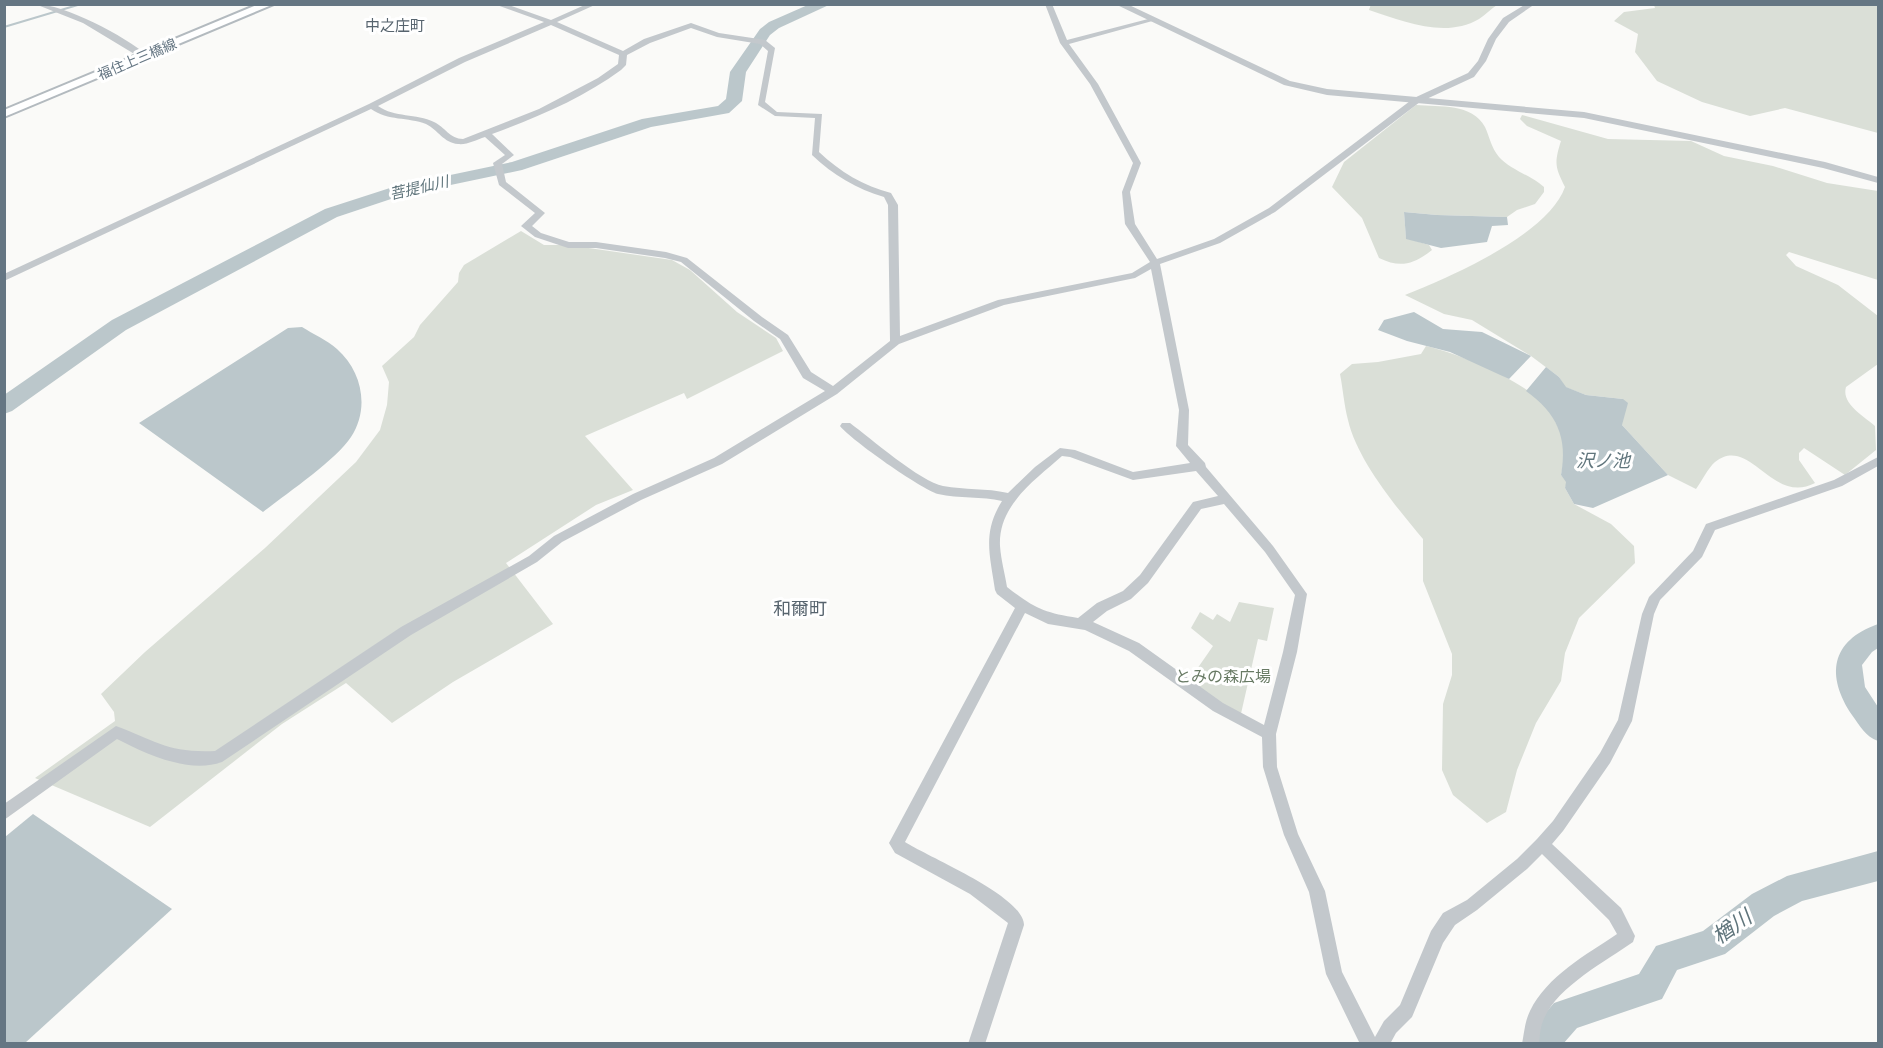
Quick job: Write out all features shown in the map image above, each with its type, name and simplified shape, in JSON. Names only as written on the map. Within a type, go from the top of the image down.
[{"type":"main road","name":"福住上三橋線","points":[[4,114],[269,4]]},
{"type":"street","points":[[38,4],[86,21],[144,56]]},
{"type":"street","points":[[496,4],[550,22],[623,54]]},
{"type":"street","points":[[4,279],[372,106],[462,60],[550,22],[559,21],[594,4]]},
{"type":"street","points":[[1048,4],[1064,43],[1094,84],[1137,163],[1126,192],[1130,224],[1155,263],[1184,411],[1182,446],[1269,549],[1301,594],[1295,634],[1269,734],[1270,767],[1291,835],[1317,891],[1334,974],[1369,1044]]},
{"type":"street","points":[[1119,4],[1287,83],[1327,92],[1484,104],[1594,117],[1814,162],[1878,180]]},
{"type":"street","points":[[4,813],[116,732],[158,752],[190,760],[218,757],[405,631],[533,559],[558,539],[637,497],[718,461],[833,391],[895,342],[1002,302],[1135,275],[1155,263],[1217,241],[1272,210],[1417,100],[1471,75],[1506,20],[1532,4]]},
{"type":"street","points":[[1064,43],[1152,20]]},
{"type":"street","points":[[623,54],[647,41],[691,24],[717,35],[762,42],[772,50],[761,103],[775,114],[819,116],[815,153],[837,173],[875,192],[888,195],[893,205],[895,342]]},
{"type":"street","points":[[372,106],[386,115],[433,124],[450,141],[456,143],[487,134],[541,113],[616,70],[622,65],[623,54]]},
{"type":"street","points":[[487,134],[510,155],[497,164],[502,183],[540,213],[526,226],[538,235],[568,245],[596,244],[684,260],[784,337],[807,375],[833,391]]},
{"type":"street","points":[[846,426],[920,481],[940,490],[987,493],[1009,498]]},
{"type":"street","points":[[1201,466],[1132,476],[1071,453],[1060,452],[1009,498],[999,517],[994,538],[1001,590],[1022,606],[1048,619],[1080,624],[1134,647],[1218,707],[1269,734]]},
{"type":"street","points":[[1380,1044],[1390,1027],[1406,1011],[1437,937],[1449,919],[1472,905],[1522,864],[1542,844],[1558,826],[1605,758],[1625,721],[1648,614],[1655,597],[1698,554],[1710,527],[1739,513],[1819,492],[1857,477],[1878,461]]},
{"type":"street","points":[[1080,624],[1102,607],[1127,595],[1144,579],[1197,505],[1225,499]]},
{"type":"street","points":[[976,1044],[1016,920],[1005,909],[966,883],[900,848],[896,843],[1022,606]]},
{"type":"street","points":[[1530,1044],[1536,1016],[1551,996],[1572,975],[1627,936],[1615,914],[1542,844]]},
{"type":"green space","points":[[1371,4],[1497,5],[1479,19],[1466,25],[1438,28],[1410,23],[1369,10]]},
{"type":"green space","points":[[1654,5],[1878,5],[1878,133],[1785,108],[1750,116],[1702,102],[1657,81],[1635,52],[1638,34],[1614,21],[1624,12],[1655,8]]},
{"type":"green space","points":[[1416,105],[1455,108],[1472,114],[1485,127],[1499,157],[1539,183],[1544,187],[1544,192],[1535,204],[1517,210],[1507,217],[1404,212],[1406,238],[1429,245],[1432,250],[1419,259],[1400,264],[1379,258],[1362,218],[1332,187],[1344,162]]},
{"type":"green space","points":[[1522,115],[1608,139],[1691,141],[1724,156],[1773,166],[1827,183],[1878,191],[1878,280],[1789,252],[1786,255],[1796,266],[1838,285],[1878,316],[1878,364],[1846,387],[1845,393],[1850,404],[1875,426],[1876,450],[1845,475],[1804,448],[1799,453],[1799,460],[1815,483],[1800,488],[1774,479],[1751,462],[1739,457],[1728,456],[1712,465],[1696,489],[1668,475],[1622,425],[1623,399],[1586,395],[1565,387],[1559,377],[1531,356],[1472,320],[1444,314],[1405,295],[1471,266],[1519,238],[1555,205],[1565,187],[1557,165],[1561,141],[1527,126],[1520,119]]},
{"type":"green space","points":[[521,231],[544,245],[568,245],[672,260],[690,270],[737,312],[776,338],[783,351],[687,399],[684,393],[585,436],[633,490],[596,505],[506,563],[553,624],[453,682],[392,723],[346,683],[282,724],[150,827],[35,778],[115,721],[114,712],[101,694],[145,652],[265,548],[356,462],[380,430],[387,405],[389,382],[382,366],[414,337],[420,325],[458,282],[459,273],[464,265]]},
{"type":"green space","points":[[1426,346],[1487,368],[1518,384],[1542,402],[1556,422],[1563,439],[1564,454],[1561,475],[1567,482],[1565,488],[1574,504],[1611,524],[1634,546],[1635,563],[1579,618],[1565,653],[1561,681],[1536,723],[1517,770],[1506,812],[1487,823],[1453,795],[1442,770],[1443,704],[1452,675],[1452,654],[1423,581],[1423,539],[1379,483],[1360,451],[1345,409],[1340,374],[1352,364],[1421,354]]},
{"type":"green space","name":"とみの森広場","points":[[1239,602],[1274,608],[1267,641],[1258,639],[1240,718],[1188,682],[1213,646],[1191,628],[1200,612],[1213,620],[1217,614],[1230,622]]},
{"type":"water","points":[[1404,212],[1507,217],[1508,225],[1492,226],[1487,242],[1441,248],[1406,239]]},
{"type":"water","points":[[1414,312],[1443,329],[1482,332],[1531,356],[1509,379],[1450,352],[1407,341],[1378,330],[1384,320]]},
{"type":"water","points":[[302,327],[333,346],[346,358],[360,390],[362,402],[360,414],[357,426],[344,446],[263,512],[139,423],[288,328]]},
{"type":"water","name":"沢ノ池","points":[[1546,367],[1559,377],[1566,387],[1586,395],[1623,399],[1628,403],[1622,425],[1668,475],[1593,508],[1574,504],[1561,475],[1563,449],[1558,427],[1546,408],[1526,391]]},
{"type":"water","points":[[33,814],[172,909],[25,1043],[5,1043],[5,837]]},
{"type":"waterway","points":[[4,27],[81,4]]},
{"type":"waterway","name":"菩提仙川","points":[[4,406],[119,325],[331,213],[399,191],[516,166],[648,123],[723,110],[734,101],[738,72],[765,32],[774,25],[824,4]]},
{"type":"waterway","name":"楢川","points":[[1878,635],[1862,644],[1853,654],[1848,665],[1849,677],[1859,703],[1878,728]]},
{"type":"waterway","name":"楢川","points":[[1541,1044],[1566,1015],[1650,987],[1667,957],[1714,943],[1763,905],[1798,887],[1878,866]]},
{"type":"district","name":"中之庄町","points":[[395,26]]},
{"type":"district","name":"和爾町","points":[[800,609]]}]
